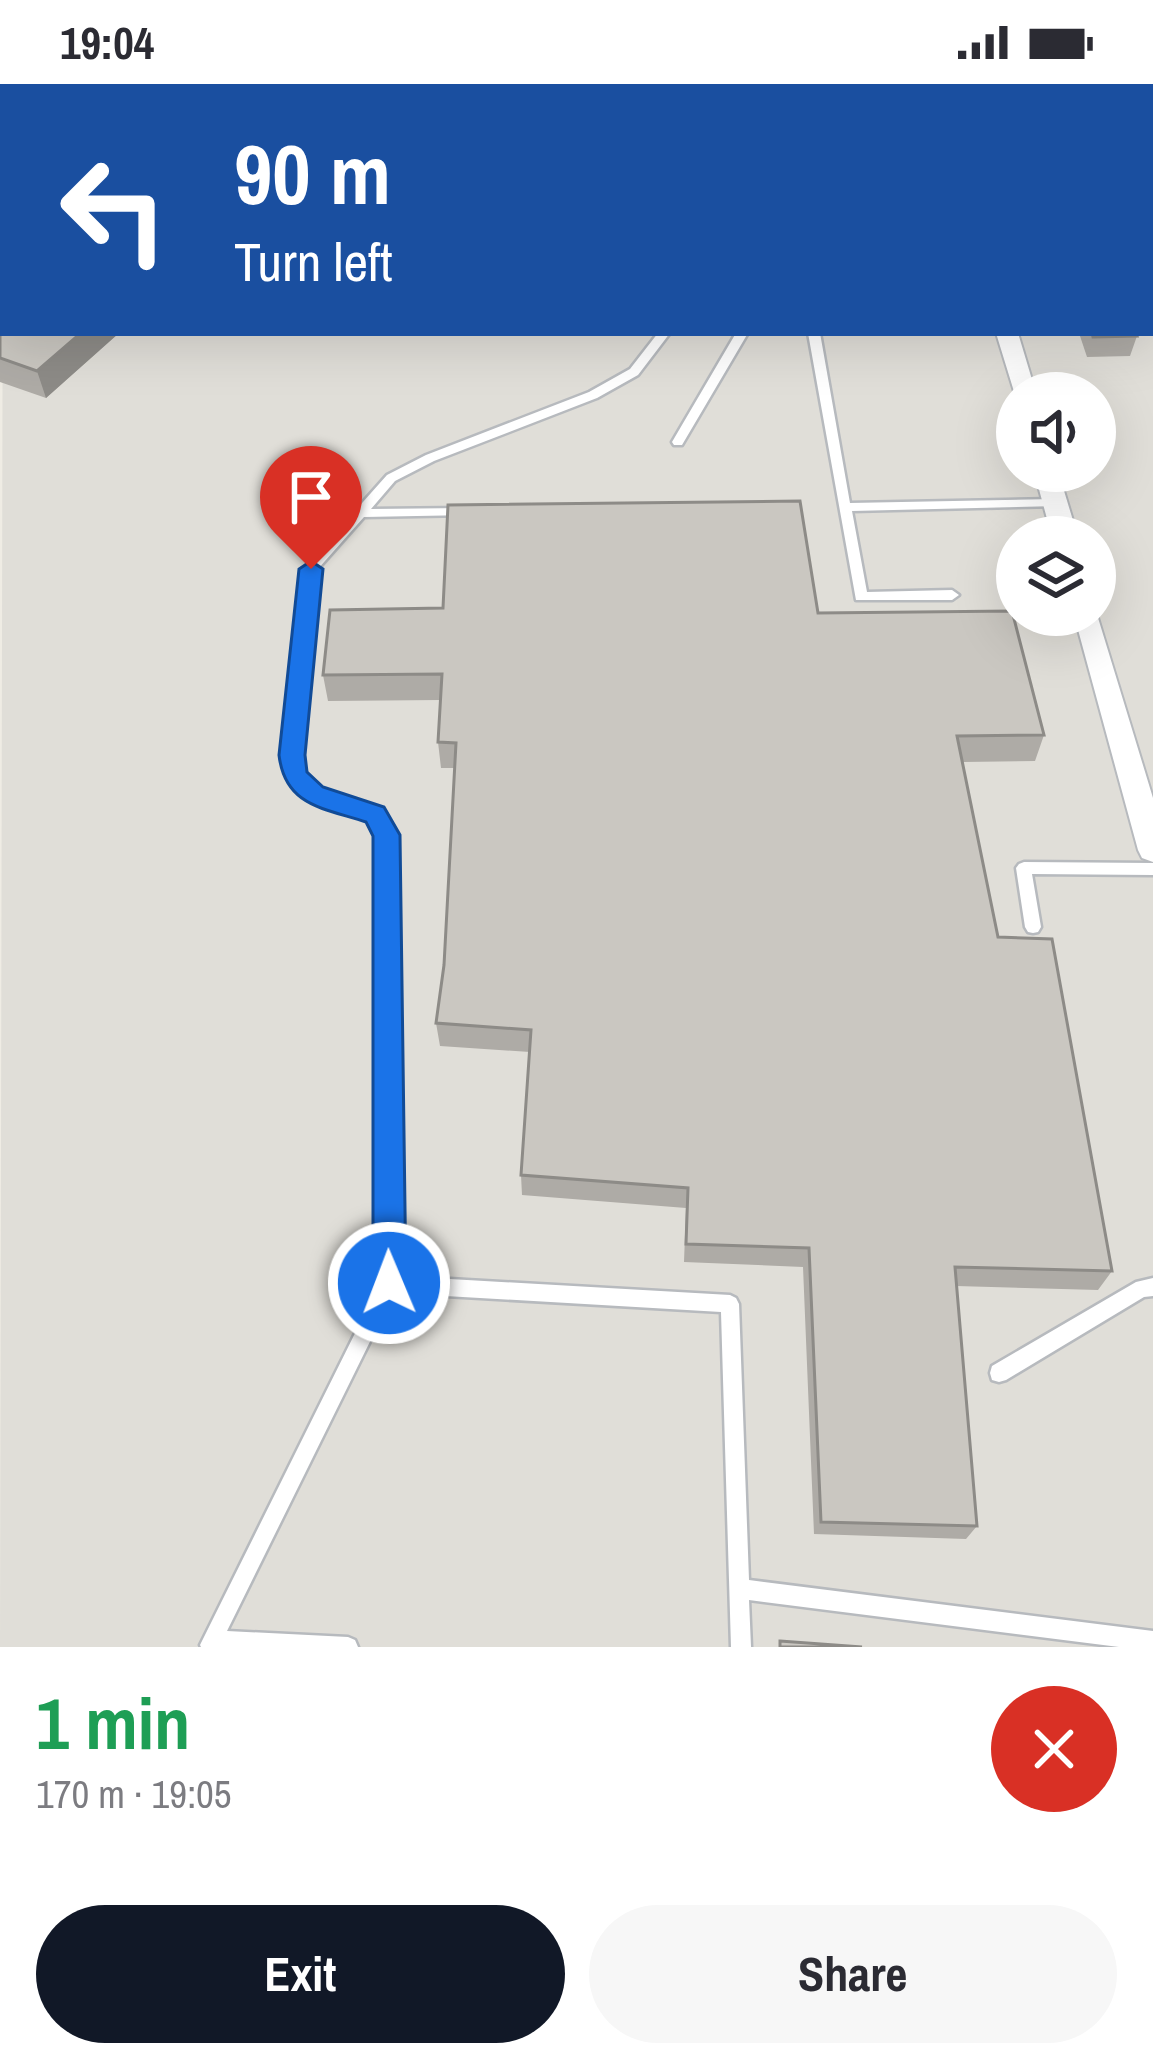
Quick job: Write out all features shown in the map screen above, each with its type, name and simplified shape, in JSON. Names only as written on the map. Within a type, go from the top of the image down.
[{"type":"street","points":[[1008,336],[1018,372]]},
{"type":"street","points":[[1052,492],[1059,516]]},
{"type":"street","points":[[1093,636],[1151,833]]},
{"type":"lane","points":[[348,1647],[211,1644],[389,1283],[386,835],[375,814],[314,794],[295,777],[292,755],[311,569],[392,478],[430,458],[593,395],[634,372],[662,336]]},
{"type":"lane","points":[[678,442],[740,336]]},
{"type":"lane","points":[[815,336],[861,597],[952,595]]},
{"type":"lane","points":[[845,506],[1055,503]]},
{"type":"lane","points":[[361,513],[478,512]]},
{"type":"lane","points":[[1033,927],[1024,868],[1153,869]]},
{"type":"lane","points":[[389,1283],[730,1304],[741,1647]]},
{"type":"lane","points":[[999,1373],[1142,1288],[1153,1287]]},
{"type":"lane","points":[[740,1589],[1153,1641]]},
{"type":"shaded area","points":[[3,336],[1153,336],[1153,1647],[0,1647]]},
{"type":"building","points":[[0,336],[78,336],[37,371],[0,358]]},
{"type":"building","points":[[800,501],[818,613],[996,611],[996,636],[1018,636],[1044,735],[957,736],[998,937],[1052,939],[1112,1271],[955,1267],[977,1526],[821,1522],[809,1248],[686,1244],[688,1188],[521,1175],[531,1030],[436,1023],[444,965],[456,743],[438,742],[442,674],[323,675],[330,610],[443,608],[448,505]]},
{"type":"building","points":[[780,1641],[862,1647],[780,1647]]},
{"type":"route","points":[[311,569],[292,755],[295,777],[314,794],[375,814],[386,835],[389,1283]]}]
